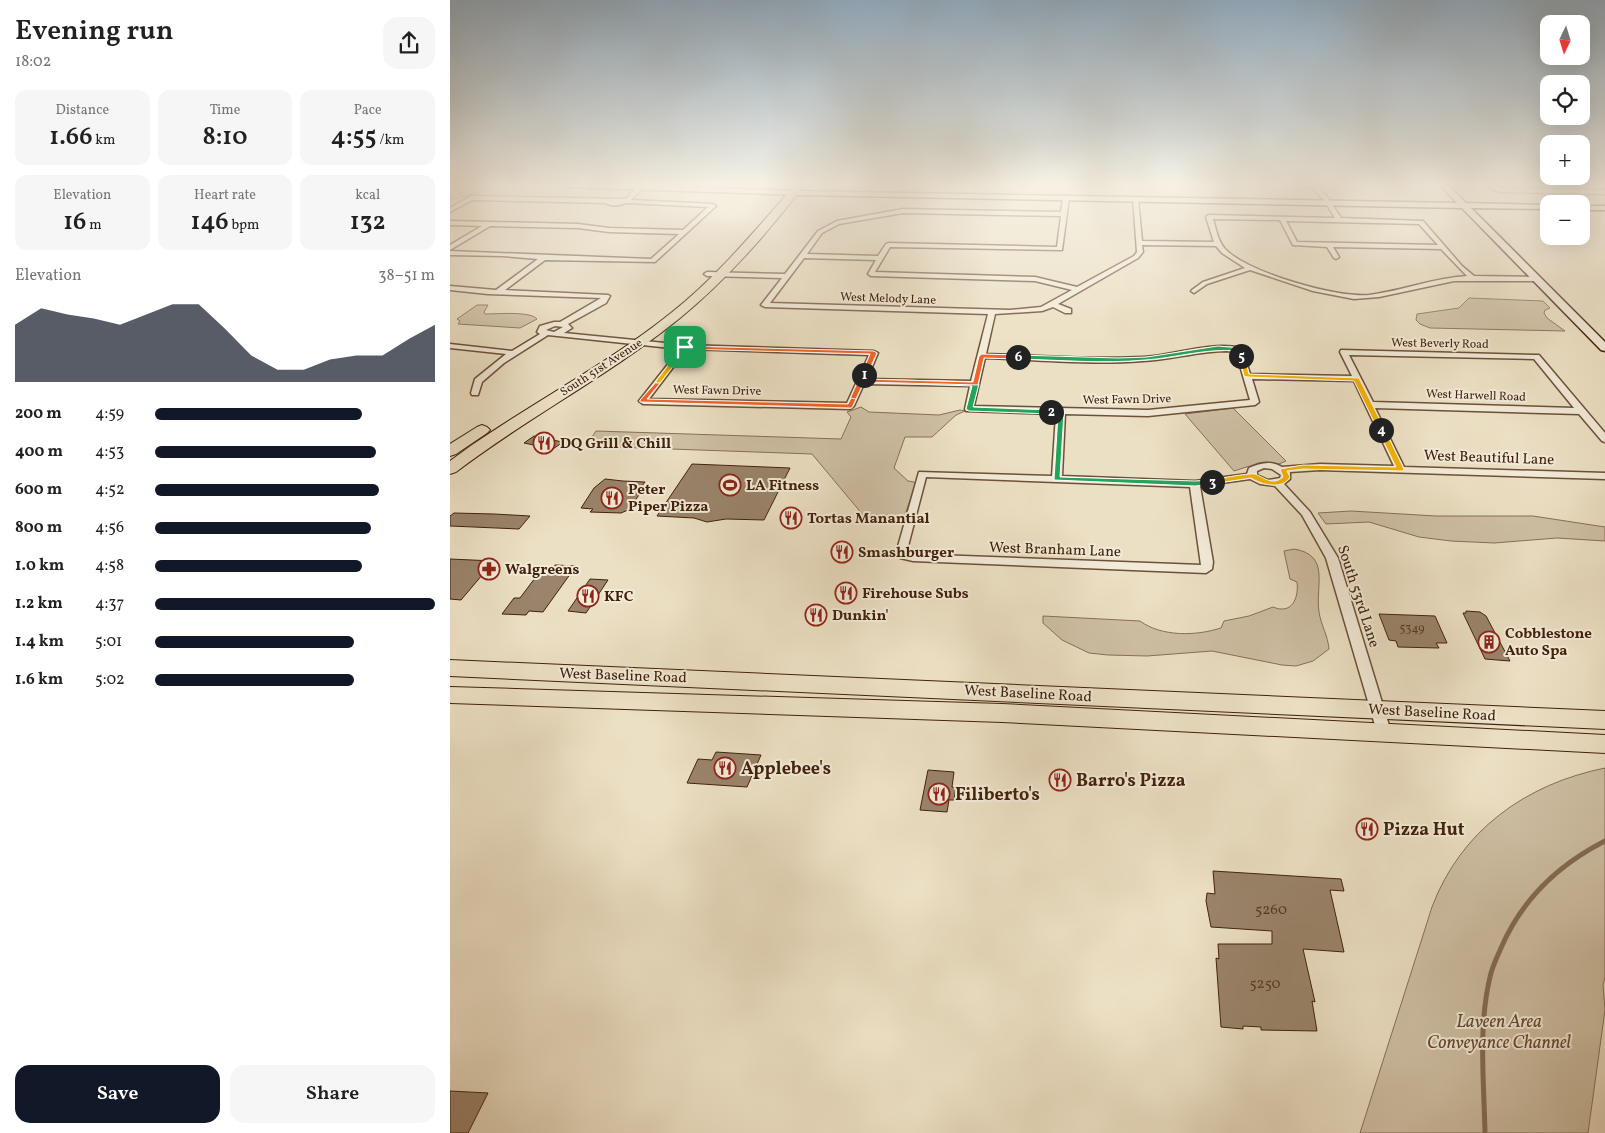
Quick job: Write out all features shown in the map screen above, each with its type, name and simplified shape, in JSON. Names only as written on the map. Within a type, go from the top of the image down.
[{"type":"main road","name":"South 51st Avenue","points":[[450,469],[631,342],[713,274],[746,238]]},
{"type":"main road","name":"South 51st Avenue","points":[[450,451],[519,406],[631,342]]},
{"type":"main road","name":"West Baseline Road","points":[[450,668],[1605,720]]},
{"type":"main road","name":"West Baseline Road","points":[[450,695],[1002,713],[1605,744]]},
{"type":"street","points":[[450,248],[466,238]]},
{"type":"street","points":[[450,253],[653,261],[679,238]]},
{"type":"street","points":[[713,274],[786,276],[816,238]]},
{"type":"street","points":[[1061,238],[1060,249],[888,245],[871,274],[1035,278],[1079,290]]},
{"type":"street","points":[[1139,238],[1139,243],[1218,244]]},
{"type":"street","points":[[1216,238],[1223,252],[1251,268],[1302,287],[1351,297],[1368,297],[1434,281],[1473,278],[1538,280]]},
{"type":"street","points":[[1292,238],[1295,244],[1444,248]]},
{"type":"street","points":[[1435,238],[1460,267],[1473,278]]},
{"type":"street","points":[[1497,238],[1605,348]]},
{"type":"street","name":"West Melody Lane","points":[[786,276],[765,306],[1010,312],[1042,309],[1054,304],[1136,257],[1140,252],[1139,243]]},
{"type":"street","points":[[1329,245],[1336,257]]},
{"type":"street","points":[[802,256],[880,258]]},
{"type":"street","points":[[498,292],[544,258]]},
{"type":"street","points":[[1194,291],[1205,283],[1251,268]]},
{"type":"street","points":[[450,288],[498,292],[606,296],[603,301],[566,325],[545,327],[541,331],[545,334]]},
{"type":"street","points":[[1054,304],[1068,311]]},
{"type":"street","points":[[475,393],[478,381],[512,354],[545,334],[685,347],[874,353],[861,381],[976,384],[992,312]]},
{"type":"street","points":[[566,325],[578,330],[619,336],[631,342]]},
{"type":"street","points":[[555,334],[565,331],[566,325]]},
{"type":"street","points":[[450,346],[479,348],[512,354]]},
{"type":"street","name":"West Fawn Drive","points":[[685,347],[643,401],[850,406],[861,381]]},
{"type":"street","points":[[982,356],[1118,360],[1147,358],[1218,347],[1239,350],[1247,376],[1357,379],[1400,469]]},
{"type":"street","name":"West Beverly Road","points":[[1357,379],[1344,352],[1536,357],[1582,411]]},
{"type":"street","name":"West Fawn Drive","points":[[976,384],[969,409],[1154,413],[1255,402],[1247,376]]},
{"type":"street","name":"West Harwell Road","points":[[1369,404],[1582,411]]},
{"type":"street","points":[[1582,411],[1605,438]]},
{"type":"street","points":[[1061,412],[1057,479],[1195,484],[1252,476],[1261,482],[1278,483],[1285,480],[1286,477],[1282,470]]},
{"type":"street","name":"West Beautiful Lane","points":[[1252,476],[1252,470],[1258,466],[1269,465],[1282,470],[1303,467],[1605,476]]},
{"type":"street","name":"West Branham Lane","points":[[1057,479],[922,474],[902,550],[904,556],[932,559],[1206,569],[1207,562],[1195,484]]},
{"type":"street","name":"South 53rd Lane","points":[[1278,483],[1306,514],[1332,558],[1384,732]]},
{"type":"green space","points":[[1469,298],[1543,301],[1550,308],[1545,310],[1544,313],[1547,318],[1565,331],[1430,328],[1416,320],[1417,314],[1459,308]]},
{"type":"green space","points":[[477,305],[488,305],[484,312],[485,314],[521,314],[533,316],[537,319],[520,328],[458,324],[460,321],[457,319]]},
{"type":"green space","points":[[861,407],[869,412],[939,415],[960,410],[965,411],[956,415],[932,437],[905,437],[894,468],[908,481],[914,482],[915,485],[904,518],[885,515],[863,515],[812,454],[586,446],[596,431],[841,439],[851,417],[847,412]]},
{"type":"green space","points":[[1233,408],[1286,461],[1279,464],[1259,463],[1234,471],[1185,414]]},
{"type":"green space","points":[[1351,511],[1436,516],[1533,516],[1605,527],[1605,541],[1557,538],[1494,543],[1451,541],[1419,537],[1369,522],[1326,524],[1318,513]]},
{"type":"green space","points":[[1294,549],[1306,552],[1313,558],[1319,573],[1319,612],[1329,649],[1313,661],[1296,666],[1282,665],[1212,651],[1147,656],[1089,653],[1062,640],[1043,623],[1043,616],[1140,621],[1158,630],[1179,634],[1211,631],[1221,628],[1224,621],[1249,616],[1273,607],[1285,609],[1293,604],[1297,594],[1297,582],[1290,579],[1284,551]]},
{"type":"green space","name":"Laveen Area Conveyance Channel","points":[[1605,768],[1605,977],[1603,985],[1605,1010],[1588,1133],[1360,1133],[1432,907],[1460,855],[1479,833],[1523,799],[1576,775]]},
{"type":"building","name":"DQ Grill & Chill","points":[[534,436],[563,442],[553,449],[524,443]]},
{"type":"building","name":"LA Fitness","points":[[692,464],[790,468],[764,520],[726,519],[707,522],[694,518],[657,516]]},
{"type":"building","name":"Peter Piper Pizza","points":[[605,479],[645,482],[636,494],[639,495],[628,510],[621,513],[590,512],[593,509],[581,508],[594,488]]},
{"type":"building","points":[[454,513],[530,516],[519,529],[450,526],[450,516]]},
{"type":"building","name":"Walgreens","points":[[450,559],[494,561],[461,600],[450,599]]},
{"type":"building","points":[[555,565],[576,566],[543,612],[529,611],[526,615],[502,614],[514,598],[520,598],[541,570],[551,571]]},
{"type":"building","name":"KFC","points":[[590,579],[608,580],[586,613],[568,611]]},
{"type":"building","name":"Cobblestone Auto Spa","points":[[1466,611],[1480,612],[1486,616],[1510,661],[1485,659],[1463,613],[1466,613]]},
{"type":"building","points":[[1379,614],[1435,616],[1447,643],[1436,643],[1439,648],[1398,647],[1396,641],[1389,640]]},
{"type":"building","name":"Applebee's","points":[[716,752],[761,755],[747,787],[687,783],[698,759],[712,760]]},
{"type":"building","name":"Filiberto's","points":[[928,770],[954,772],[952,787],[956,788],[954,800],[949,800],[947,812],[920,810]]},
{"type":"building","points":[[1213,871],[1341,879],[1344,891],[1330,890],[1344,952],[1303,949],[1315,1002],[1312,1001],[1317,1031],[1261,1030],[1261,1027],[1243,1026],[1243,1029],[1221,1027],[1216,958],[1219,959],[1218,944],[1272,944],[1272,931],[1211,927],[1206,901],[1207,893],[1215,894]]},
{"type":"building","points":[[450,1091],[488,1093],[468,1133],[450,1133]]},
{"type":"waterway","points":[[1485,1133],[1484,1015],[1486,996],[1495,962],[1510,930],[1543,885],[1572,861],[1605,841]]},
{"type":"place","name":"DQ Grill & Chill","points":[[544,443]]},
{"type":"place","name":"LA Fitness","points":[[730,485]]},
{"type":"place","name":"Peter Piper Pizza","points":[[612,498]]},
{"type":"place","name":"Tortas Manantial","points":[[791,518]]},
{"type":"place","name":"Smashburger","points":[[842,552]]},
{"type":"place","name":"Walgreens","points":[[489,569]]},
{"type":"place","name":"Firehouse Subs","points":[[846,593]]},
{"type":"place","name":"KFC","points":[[588,596]]},
{"type":"place","name":"Dunkin'","points":[[816,615]]},
{"type":"place","name":"Cobblestone Auto Spa","points":[[1489,642]]},
{"type":"place","name":"Applebee's","points":[[725,768]]},
{"type":"place","name":"Barro's Pizza","points":[[1060,780]]},
{"type":"place","name":"Filiberto's","points":[[939,794]]},
{"type":"place","name":"Pizza Hut","points":[[1367,829]]},
{"type":"route","points":[[685,347],[643,401],[850,406],[861,381],[918,382],[976,384],[982,356],[1118,360],[1147,358],[1218,347],[1228,348],[1239,350],[1247,376],[1357,379],[1400,469],[1293,468],[1282,470],[1286,474],[1285,480],[1272,484],[1261,482],[1252,476],[1222,482],[1195,484],[1057,479],[1061,412],[969,409],[976,384],[861,381],[874,353],[685,347]]}]
